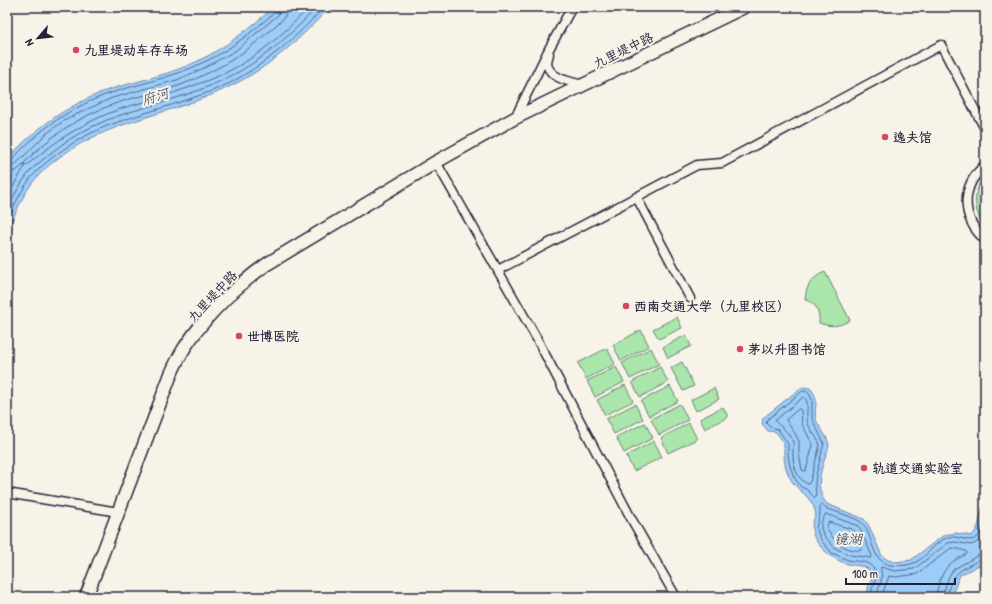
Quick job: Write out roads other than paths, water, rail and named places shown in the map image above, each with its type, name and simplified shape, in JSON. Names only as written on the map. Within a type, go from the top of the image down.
[{"type":"street","points":[[515,118],[549,49],[572,7]]},
{"type":"street","name":"九里堤中路","points":[[86,597],[170,374],[185,347],[215,309],[245,280],[267,264],[436,162],[515,118],[744,7]]},
{"type":"street","points":[[498,270],[697,165],[722,163],[941,45],[985,129]]},
{"type":"street","points":[[549,49],[547,64],[551,72],[563,79],[583,85]]},
{"type":"street","points":[[436,162],[537,339],[632,520],[676,597]]},
{"type":"street","points":[[985,165],[977,172],[970,185],[966,199],[968,214],[973,228],[985,240]]},
{"type":"street","points":[[637,198],[690,298]]},
{"type":"street","points":[[7,493],[118,512]]},
{"type":"water","name":"府河","points":[[274,7],[330,7],[308,30],[272,61],[231,86],[207,97],[130,122],[105,132],[81,143],[59,158],[38,176],[28,189],[16,211],[7,234],[7,160],[35,132],[67,109],[99,94],[111,89],[167,73],[200,60],[239,36]]},
{"type":"water","name":"镜湖","points":[[802,387],[810,388],[815,396],[816,419],[829,446],[819,483],[823,497],[827,504],[864,519],[869,526],[882,556],[888,560],[895,562],[911,560],[944,535],[956,533],[971,536],[977,529],[985,503],[985,562],[960,575],[951,597],[868,597],[868,587],[873,576],[867,568],[842,562],[830,556],[820,546],[813,534],[812,528],[816,514],[814,507],[808,497],[796,486],[789,476],[786,469],[782,440],[776,432],[768,431],[762,424],[763,418]]},
{"type":"place","name":"九里堤动车存车场","points":[[76,50]]},
{"type":"place","name":"逸夫馆","points":[[885,137]]},
{"type":"place","name":"西南交通大学（九里校区）","points":[[626,306]]},
{"type":"place","name":"世博医院","points":[[239,336]]},
{"type":"place","name":"茅以升图书馆","points":[[740,349]]},
{"type":"place","name":"轨道交通实验室","points":[[864,468]]}]
